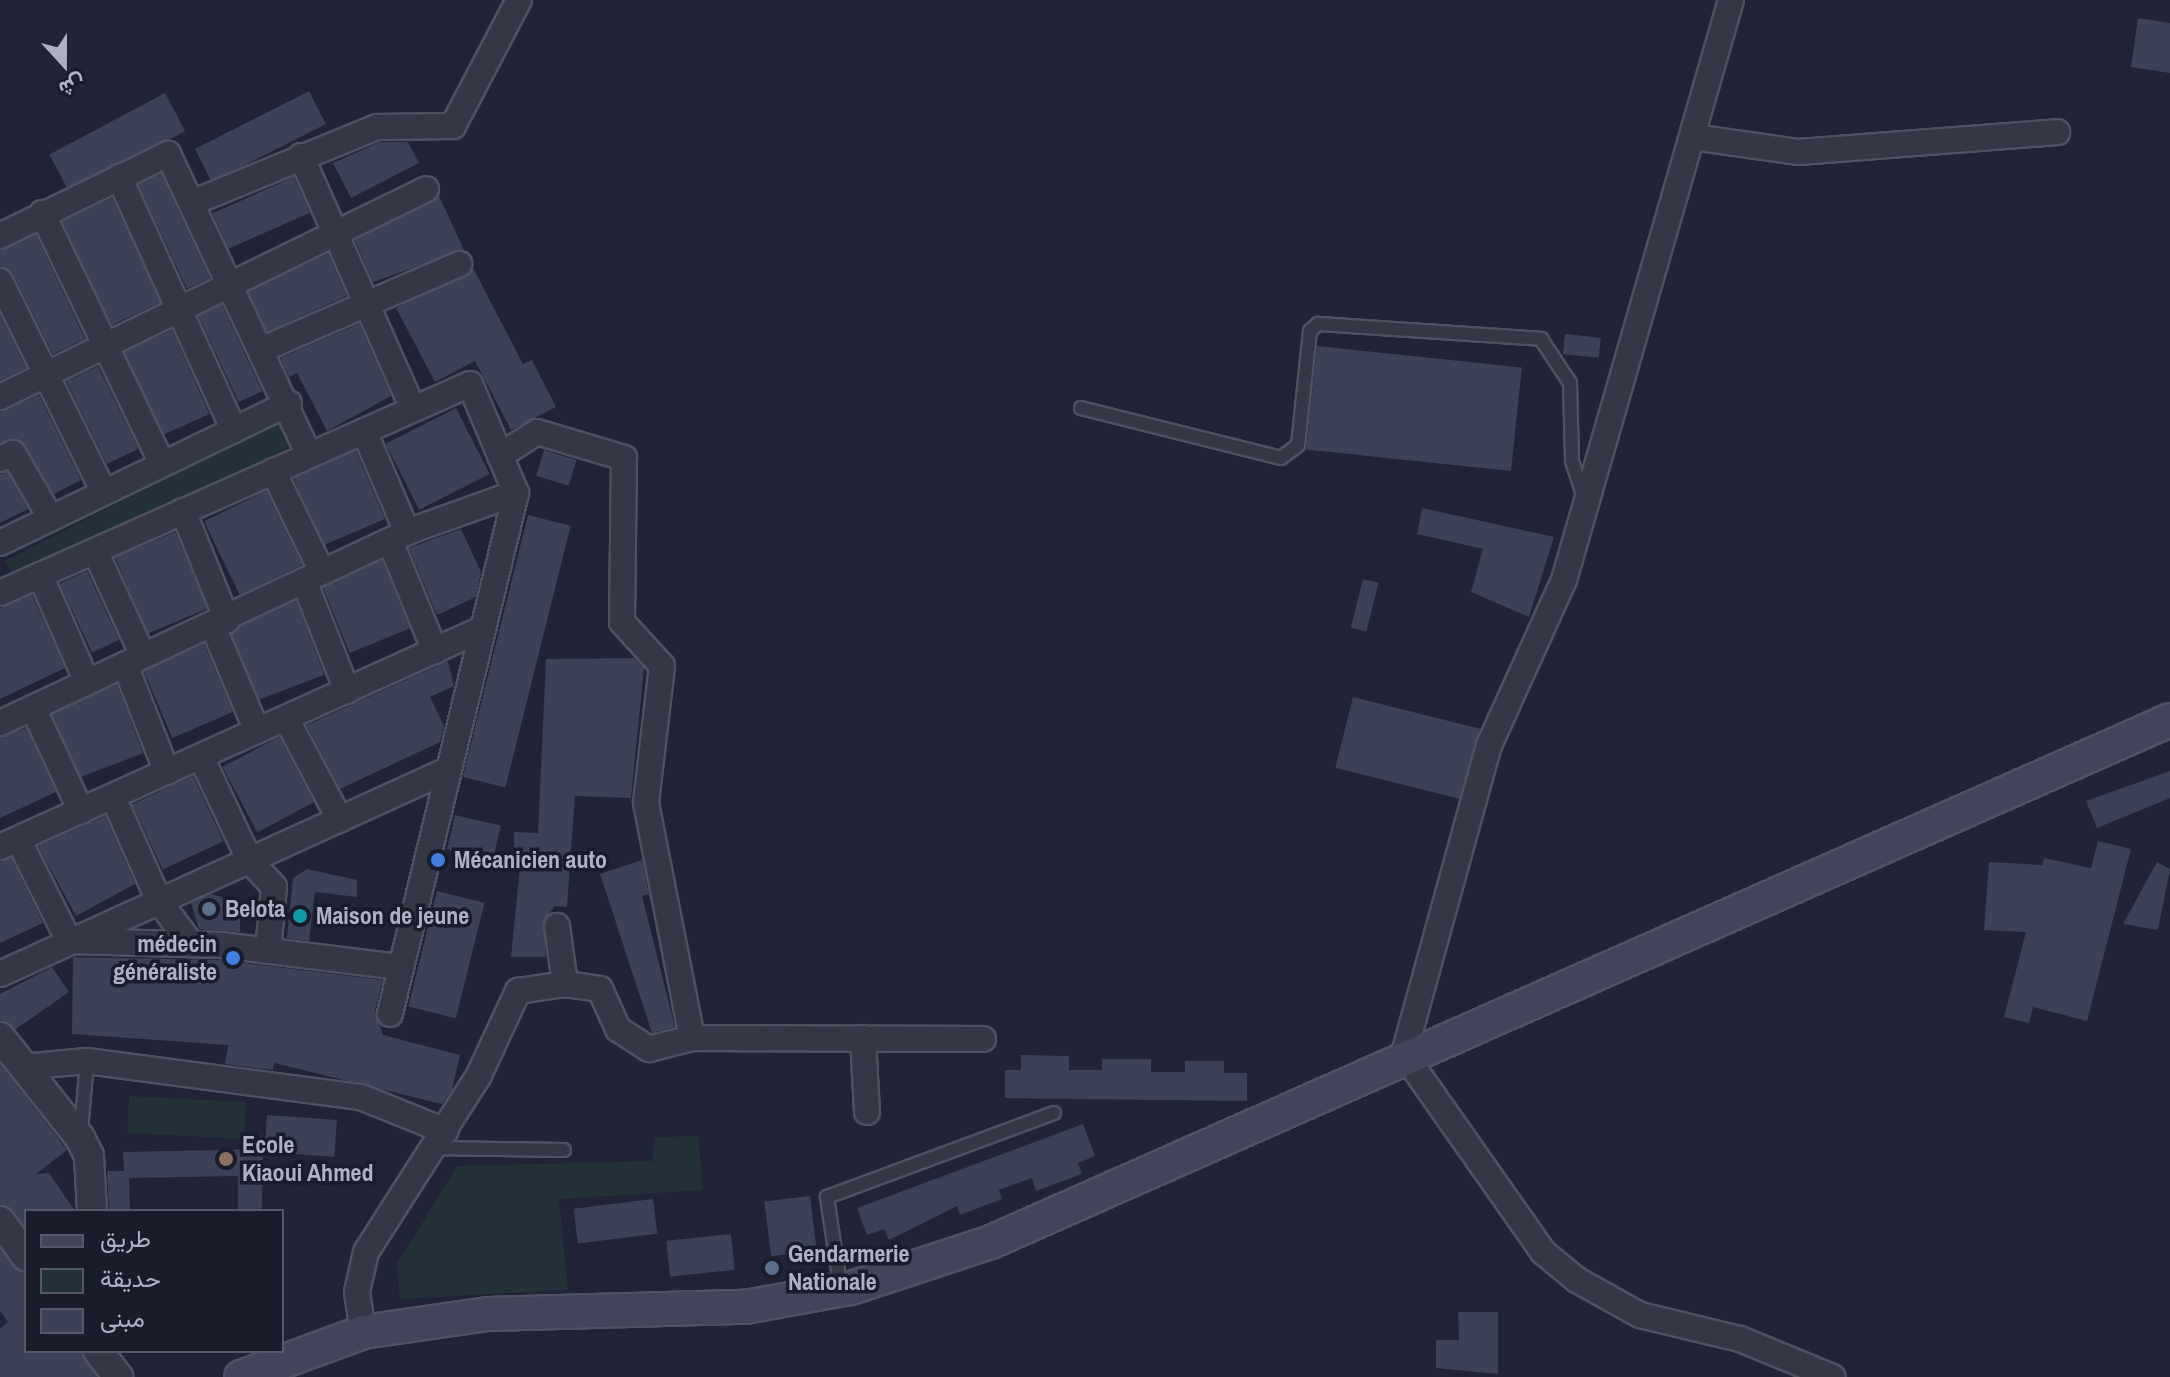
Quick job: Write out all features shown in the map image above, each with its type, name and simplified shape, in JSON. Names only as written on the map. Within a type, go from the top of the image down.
[{"type":"main road","points":[[241,1377],[363,1332],[488,1314],[745,1307],[841,1290],[991,1242],[1404,1054],[2170,720]]},
{"type":"street","points":[[194,202],[377,127],[453,126],[519,0]]},
{"type":"street","points":[[1731,0],[1564,580],[1489,745],[1404,1054],[1543,1252],[1577,1280],[1640,1315],[1740,1339],[1832,1377]]},
{"type":"street","points":[[1693,137],[1799,152],[2057,132]]},
{"type":"street","points":[[0,236],[168,154],[194,202],[289,403],[309,455]]},
{"type":"street","points":[[301,156],[333,235],[413,409]]},
{"type":"street","points":[[119,177],[177,311],[234,430]]},
{"type":"street","points":[[0,397],[426,189]]},
{"type":"street","points":[[42,213],[162,464]]},
{"type":"street","points":[[263,349],[459,264]]},
{"type":"street","points":[[0,281],[50,373],[104,492]]},
{"type":"street","points":[[0,593],[470,384],[516,493],[445,771],[390,1014]]},
{"type":"street","points":[[0,543],[289,403]]},
{"type":"street","points":[[364,431],[435,651]]},
{"type":"street","points":[[500,456],[537,432],[624,458],[622,622],[662,666],[646,803],[692,1038]]},
{"type":"street","points":[[0,459],[13,453],[50,517]]},
{"type":"street","points":[[273,471],[313,577],[347,691]]},
{"type":"street","points":[[0,721],[219,622],[398,536],[516,493]]},
{"type":"street","points":[[183,511],[257,731]]},
{"type":"street","points":[[95,551],[134,660],[167,772]]},
{"type":"street","points":[[40,575],[87,682]]},
{"type":"street","points":[[69,941],[9,843],[482,629]]},
{"type":"street","points":[[33,708],[81,811]]},
{"type":"street","points":[[286,718],[340,820]]},
{"type":"street","points":[[201,757],[250,861],[274,887],[268,951]]},
{"type":"street","points":[[0,974],[445,771]]},
{"type":"street","points":[[113,797],[159,901],[191,944]]},
{"type":"street","points":[[557,926],[565,984]]},
{"type":"street","points":[[69,941],[191,944],[401,967]]},
{"type":"street","points":[[363,1332],[357,1292],[366,1252],[439,1139],[518,991],[565,984],[600,989],[618,1029],[649,1049],[692,1038],[983,1039]]},
{"type":"street","points":[[0,1037],[80,1138],[89,1156],[92,1209]]},
{"type":"street","points":[[863,1038],[867,1112]]},
{"type":"street","points":[[22,1067],[87,1061],[361,1097],[439,1139]]},
{"type":"street","points":[[0,1221],[24,1253]]},
{"type":"street","points":[[100,1353],[118,1377]]},
{"type":"lane","points":[[1081,408],[1281,458],[1298,445],[1310,331],[1318,324],[1541,339],[1570,383],[1572,461],[1585,501]]},
{"type":"lane","points":[[80,1138],[87,1061]]},
{"type":"lane","points":[[841,1290],[827,1197],[1054,1113]]},
{"type":"lane","points":[[439,1139],[564,1150]]},
{"type":"green space","points":[[283,419],[295,443],[17,585],[5,561]]},
{"type":"green space","points":[[129,1096],[246,1102],[244,1139],[127,1133]]},
{"type":"green space","points":[[698,1136],[703,1190],[559,1199],[568,1290],[400,1299],[397,1264],[457,1166],[652,1161],[655,1137]]},
{"type":"building","points":[[2138,18],[2170,23],[2170,73],[2131,67]]},
{"type":"building","points":[[309,91],[326,124],[212,182],[195,149]]},
{"type":"building","points":[[165,93],[185,131],[70,192],[49,155]]},
{"type":"building","points":[[380,142],[408,142],[419,163],[351,198],[333,163]]},
{"type":"building","points":[[161,174],[210,278],[187,289],[138,185]]},
{"type":"building","points":[[294,177],[310,213],[229,249],[213,213]]},
{"type":"building","points":[[439,196],[464,250],[373,282],[355,240]]},
{"type":"building","points":[[112,198],[161,302],[111,325],[62,221]]},
{"type":"building","points":[[36,235],[85,339],[53,354],[13,274],[0,266],[0,251]]},
{"type":"building","points":[[328,254],[347,296],[266,332],[248,290]]},
{"type":"building","points":[[473,268],[523,364],[532,360],[556,407],[511,430],[475,361],[435,382],[396,308]]},
{"type":"building","points":[[222,305],[262,391],[239,402],[198,316]]},
{"type":"building","points":[[0,315],[26,368],[0,380]]},
{"type":"building","points":[[359,324],[391,396],[327,431],[297,373],[289,377],[280,358]]},
{"type":"building","points":[[172,330],[209,414],[162,435],[124,351]]},
{"type":"building","points":[[1565,334],[1601,338],[1599,358],[1563,354]]},
{"type":"building","points":[[1317,346],[1522,368],[1511,471],[1306,449]]},
{"type":"building","points":[[98,366],[138,449],[107,464],[67,381]]},
{"type":"building","points":[[39,395],[81,480],[54,494],[21,441],[0,442],[0,412]]},
{"type":"building","points":[[456,408],[490,474],[419,510],[386,444]]},
{"type":"building","points":[[544,450],[577,460],[569,486],[536,476]]},
{"type":"building","points":[[356,451],[385,519],[322,546],[293,478]]},
{"type":"building","points":[[7,472],[28,509],[0,523],[0,474]]},
{"type":"building","points":[[266,491],[302,565],[240,595],[204,521]]},
{"type":"building","points":[[1422,508],[1554,537],[1529,617],[1471,592],[1483,549],[1417,534]]},
{"type":"building","points":[[528,515],[571,526],[505,788],[463,777]]},
{"type":"building","points":[[461,529],[481,572],[476,597],[437,615],[409,548]]},
{"type":"building","points":[[175,532],[207,608],[148,634],[115,557]]},
{"type":"building","points":[[382,560],[410,629],[349,653],[322,584]]},
{"type":"building","points":[[87,571],[119,640],[92,653],[60,584]]},
{"type":"building","points":[[1363,579],[1379,583],[1366,631],[1351,628]]},
{"type":"building","points":[[32,595],[65,668],[0,699],[0,608]]},
{"type":"building","points":[[296,601],[324,675],[257,701],[229,627]]},
{"type":"building","points":[[204,644],[233,712],[172,738],[143,670]]},
{"type":"building","points":[[634,658],[644,668],[631,798],[575,796],[567,907],[555,906],[544,920],[546,957],[511,957],[520,867],[514,866],[514,832],[538,833],[546,659]]},
{"type":"building","points":[[448,661],[454,686],[430,697],[444,726],[440,742],[340,789],[307,725]]},
{"type":"building","points":[[117,685],[143,753],[77,779],[51,710]]},
{"type":"building","points":[[1353,697],[1480,729],[1462,800],[1335,768]]},
{"type":"building","points":[[26,728],[56,792],[0,818],[0,738]]},
{"type":"building","points":[[279,737],[314,802],[257,832],[222,767]]},
{"type":"building","points":[[2170,771],[2170,798],[2097,828],[2086,801]]},
{"type":"building","points":[[193,776],[223,841],[163,870],[132,804]]},
{"type":"building","points":[[455,815],[501,826],[493,860],[447,849]]},
{"type":"building","points":[[105,816],[135,884],[76,916],[38,846]]},
{"type":"building","points":[[2098,841],[2131,849],[2087,1021],[2033,1007],[2029,1023],[2004,1017],[2026,932],[1984,930],[1989,862],[2042,865],[2044,858],[2091,868]]},
{"type":"building","points":[[11,858],[43,923],[0,943],[0,862]]},
{"type":"building","points":[[642,860],[649,894],[642,896],[675,1027],[652,1033],[600,874]]},
{"type":"building","points":[[2157,862],[2170,869],[2158,930],[2123,924]]},
{"type":"building","name":"Maison de jeune","points":[[307,869],[357,880],[357,897],[315,892],[309,941],[287,938],[293,878]]},
{"type":"building","points":[[437,891],[485,903],[456,1018],[408,1006]]},
{"type":"building","points":[[211,894],[240,902],[240,932],[199,929],[191,903]]},
{"type":"building","points":[[73,957],[220,960],[383,980],[375,1011],[383,1035],[460,1055],[452,1090],[442,1104],[274,1063],[273,1070],[225,1064],[228,1045],[72,1034]]},
{"type":"building","points":[[52,967],[69,992],[16,1029],[0,1020],[0,994]]},
{"type":"building","points":[[1021,1055],[1069,1056],[1069,1070],[1102,1070],[1102,1059],[1151,1059],[1151,1072],[1185,1072],[1185,1061],[1224,1061],[1224,1073],[1247,1073],[1247,1101],[1005,1098],[1005,1070],[1021,1070]]},
{"type":"building","points":[[0,1064],[67,1150],[36,1174],[49,1173],[74,1209],[24,1209],[24,1226],[0,1204]]},
{"type":"building","points":[[267,1115],[337,1120],[334,1157],[264,1152]]},
{"type":"building","points":[[1083,1124],[1095,1156],[1078,1163],[1082,1174],[1036,1191],[1032,1178],[999,1190],[1002,1199],[960,1215],[957,1206],[889,1240],[884,1229],[867,1235],[857,1208]]},
{"type":"building","points":[[263,1149],[262,1209],[238,1209],[238,1176],[129,1178],[130,1209],[109,1209],[107,1171],[124,1171],[123,1152]]},
{"type":"building","points":[[810,1196],[817,1251],[771,1256],[764,1202]]},
{"type":"building","points":[[653,1199],[657,1234],[578,1243],[574,1209]]},
{"type":"building","points":[[731,1234],[735,1270],[670,1277],[666,1241]]},
{"type":"building","points":[[0,1250],[24,1271],[24,1353],[82,1353],[97,1377],[0,1377],[0,1329],[8,1322],[0,1311]]},
{"type":"building","points":[[1458,1312],[1498,1312],[1498,1374],[1436,1368],[1436,1340],[1459,1340]]},
{"type":"place","name":"Mécanicien auto","points":[[438,860]]},
{"type":"place","name":"Belota","points":[[209,909]]},
{"type":"place","name":"Maison de jeune","points":[[300,916]]},
{"type":"place","name":"médecin généraliste","points":[[233,958]]},
{"type":"place","name":"Ecole Kiaoui Ahmed","points":[[226,1159]]},
{"type":"place","name":"Gendarmerie Nationale","points":[[772,1268]]}]
